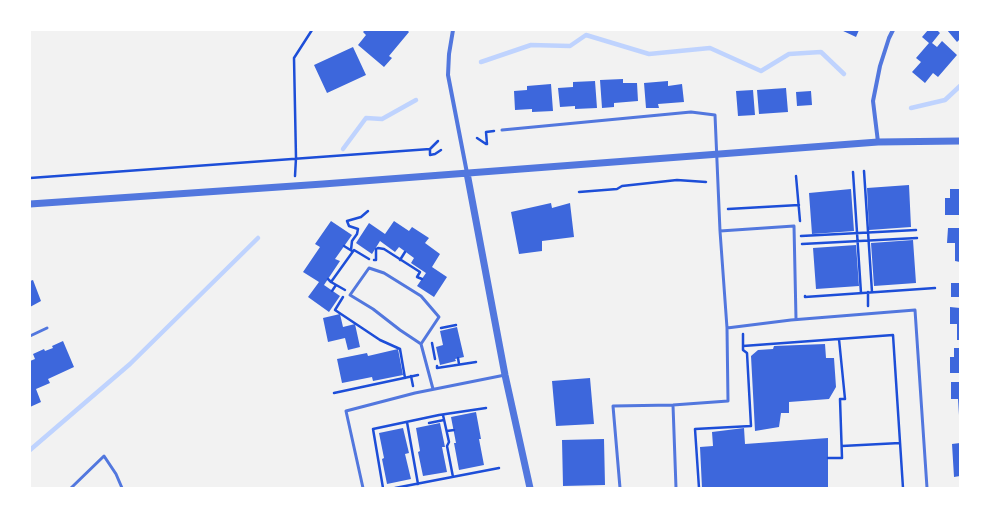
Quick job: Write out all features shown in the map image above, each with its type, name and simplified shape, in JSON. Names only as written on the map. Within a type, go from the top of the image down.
[{"type":"street","points":[[453,30],[449,54],[448,75],[505,375],[530,488]]},
{"type":"street","points":[[878,142],[873,101],[880,66],[893,30]]},
{"type":"street","points":[[30,204],[294,186],[878,142],[960,141]]},
{"type":"lane","points":[[502,130],[691,112],[715,115],[717,129],[716,155],[720,231],[727,328],[728,401],[613,406],[620,488]]},
{"type":"lane","points":[[720,231],[794,226],[796,319]]},
{"type":"lane","points":[[421,344],[439,317],[421,296],[384,273],[369,268],[350,294],[421,344],[433,389]]},
{"type":"lane","points":[[727,328],[796,319],[915,310],[927,488]]},
{"type":"lane","points":[[30,336],[47,328]]},
{"type":"lane","points":[[363,488],[346,411],[433,389],[505,375]]},
{"type":"lane","points":[[673,404],[676,488]]},
{"type":"lane","points":[[71,488],[104,456],[116,474],[122,488]]},
{"type":"path","points":[[294,186],[296,158],[294,58],[312,30]]},
{"type":"path","points":[[477,138],[487,144],[486,132],[502,130]]},
{"type":"path","points":[[30,178],[430,149],[438,141]]},
{"type":"path","points":[[430,149],[430,154],[435,154],[441,150]]},
{"type":"path","points":[[864,171],[872,292]]},
{"type":"path","points":[[853,172],[861,293]]},
{"type":"path","points":[[796,176],[801,244],[917,238]]},
{"type":"path","points":[[579,192],[617,189],[622,186],[677,180],[706,182]]},
{"type":"path","points":[[728,203],[728,210],[799,205]]},
{"type":"path","points":[[331,282],[352,251],[351,239],[357,234],[358,229],[349,226],[347,221],[361,217],[368,211]]},
{"type":"path","points":[[801,236],[916,230]]},
{"type":"path","points":[[344,246],[352,251],[354,250],[370,260],[376,260],[376,249],[384,249],[420,272],[417,277],[422,280]]},
{"type":"path","points":[[400,260],[405,252]]},
{"type":"path","points":[[328,279],[346,291],[335,310],[380,340],[400,349],[405,378]]},
{"type":"path","points":[[332,291],[336,285]]},
{"type":"path","points":[[804,290],[805,297],[861,293],[868,294],[872,292],[935,288]]},
{"type":"path","points":[[438,328],[456,325]]},
{"type":"path","points":[[699,488],[695,429],[751,426],[747,354],[743,350],[743,346],[893,335],[903,488]]},
{"type":"path","points":[[828,458],[842,458],[840,399],[845,399],[839,339]]},
{"type":"path","points":[[432,340],[437,368],[476,362]]},
{"type":"path","points":[[458,358],[459,364]]},
{"type":"path","points":[[334,393],[381,383],[394,378],[405,378],[418,375]]},
{"type":"path","points":[[383,488],[373,429],[486,408]]},
{"type":"path","points":[[444,415],[449,442],[447,446],[453,477]]},
{"type":"path","points":[[428,418],[429,424],[445,420]]},
{"type":"path","points":[[407,422],[418,484]]},
{"type":"path","points":[[447,431],[454,430]]},
{"type":"path","points":[[842,446],[900,443]]},
{"type":"path","points":[[395,488],[499,468]]},
{"type":"building","points":[[365,30],[407,30],[409,32],[389,56],[392,58],[384,67],[358,45],[366,35],[363,32]]},
{"type":"building","points":[[841,30],[859,30],[856,37]]},
{"type":"building","points":[[928,30],[937,30],[940,33],[932,43],[937,47],[942,41],[957,55],[938,77],[933,73],[925,83],[912,72],[921,62],[916,58],[929,43],[922,37]]},
{"type":"building","points":[[947,30],[960,30],[960,39],[957,42]]},
{"type":"building","points":[[353,47],[366,75],[327,93],[314,65]]},
{"type":"building","points":[[623,79],[623,83],[637,83],[638,101],[614,103],[614,107],[602,108],[600,80]]},
{"type":"building","points":[[595,81],[597,108],[575,109],[575,106],[560,107],[558,88],[573,87],[573,82]]},
{"type":"building","points":[[668,81],[668,86],[682,84],[684,102],[658,104],[659,108],[646,108],[644,83]]},
{"type":"building","points":[[551,84],[553,111],[532,112],[532,109],[515,110],[514,91],[527,90],[527,86]]},
{"type":"building","points":[[786,88],[788,112],[759,114],[757,90]]},
{"type":"building","points":[[753,90],[755,115],[738,116],[736,91]]},
{"type":"building","points":[[811,91],[812,105],[797,106],[796,92]]},
{"type":"building","points":[[909,185],[911,227],[869,230],[867,188]]},
{"type":"building","points":[[851,189],[854,231],[812,234],[809,193]]},
{"type":"building","points":[[950,189],[960,189],[960,215],[945,215],[945,198],[950,198]]},
{"type":"building","points":[[551,203],[552,208],[570,203],[574,237],[542,241],[542,251],[519,254],[511,212]]},
{"type":"building","points":[[331,221],[352,235],[335,259],[340,261],[324,285],[340,296],[329,312],[308,297],[319,282],[303,272],[320,247],[315,244]]},
{"type":"building","points":[[394,221],[409,231],[412,227],[429,238],[425,243],[440,254],[432,267],[447,277],[434,297],[417,286],[426,273],[411,263],[414,258],[399,247],[395,252],[380,241],[372,254],[356,243],[369,223],[385,234]]},
{"type":"building","points":[[948,228],[960,228],[960,262],[955,261],[955,243],[947,243]]},
{"type":"building","points":[[913,240],[916,283],[874,286],[871,243]]},
{"type":"building","points":[[856,245],[859,286],[816,289],[813,248]]},
{"type":"building","points":[[33,280],[41,301],[30,307],[30,281]]},
{"type":"building","points":[[951,283],[960,283],[960,297],[951,297]]},
{"type":"building","points":[[950,307],[960,308],[960,340],[957,340],[957,324],[950,324]]},
{"type":"building","points":[[340,314],[343,327],[355,324],[360,347],[348,350],[345,338],[328,342],[323,318]]},
{"type":"building","points":[[457,327],[464,357],[455,359],[456,361],[440,365],[436,347],[443,345],[440,331]]},
{"type":"building","points":[[63,341],[74,367],[48,379],[50,383],[36,389],[41,402],[30,407],[30,361],[35,359],[33,354],[44,349],[45,351],[53,348],[52,346]]},
{"type":"building","points":[[825,344],[826,358],[834,358],[836,387],[829,399],[789,402],[789,413],[781,413],[779,427],[755,431],[751,356],[758,350],[773,349],[774,346]]},
{"type":"building","points":[[954,348],[960,348],[960,373],[950,373],[950,357],[954,357]]},
{"type":"building","points":[[398,349],[403,375],[373,381],[372,377],[342,383],[337,359],[367,353],[368,356]]},
{"type":"building","points":[[590,378],[594,424],[556,426],[552,381]]},
{"type":"building","points":[[951,382],[960,382],[960,415],[958,399],[951,399]]},
{"type":"building","points":[[476,412],[484,465],[459,470],[451,417]]},
{"type":"building","points":[[440,423],[445,447],[442,447],[447,472],[423,476],[418,452],[420,451],[416,428]]},
{"type":"building","points":[[403,428],[409,453],[405,454],[411,479],[387,484],[379,433]]},
{"type":"building","points":[[744,428],[745,444],[828,438],[828,488],[702,488],[700,447],[713,446],[712,432]]},
{"type":"building","points":[[604,439],[605,485],[563,486],[562,440]]},
{"type":"building","points":[[960,443],[960,476],[954,477],[952,444]]},
{"type":"waterway","points":[[481,62],[531,45],[570,46],[586,35],[649,54],[710,48],[761,71],[789,54],[821,52],[844,74]]},
{"type":"waterway","points":[[911,108],[945,100],[960,86]]},
{"type":"waterway","points":[[343,149],[366,118],[382,119],[416,100]]},
{"type":"waterway","points":[[30,450],[130,364],[258,238]]}]
